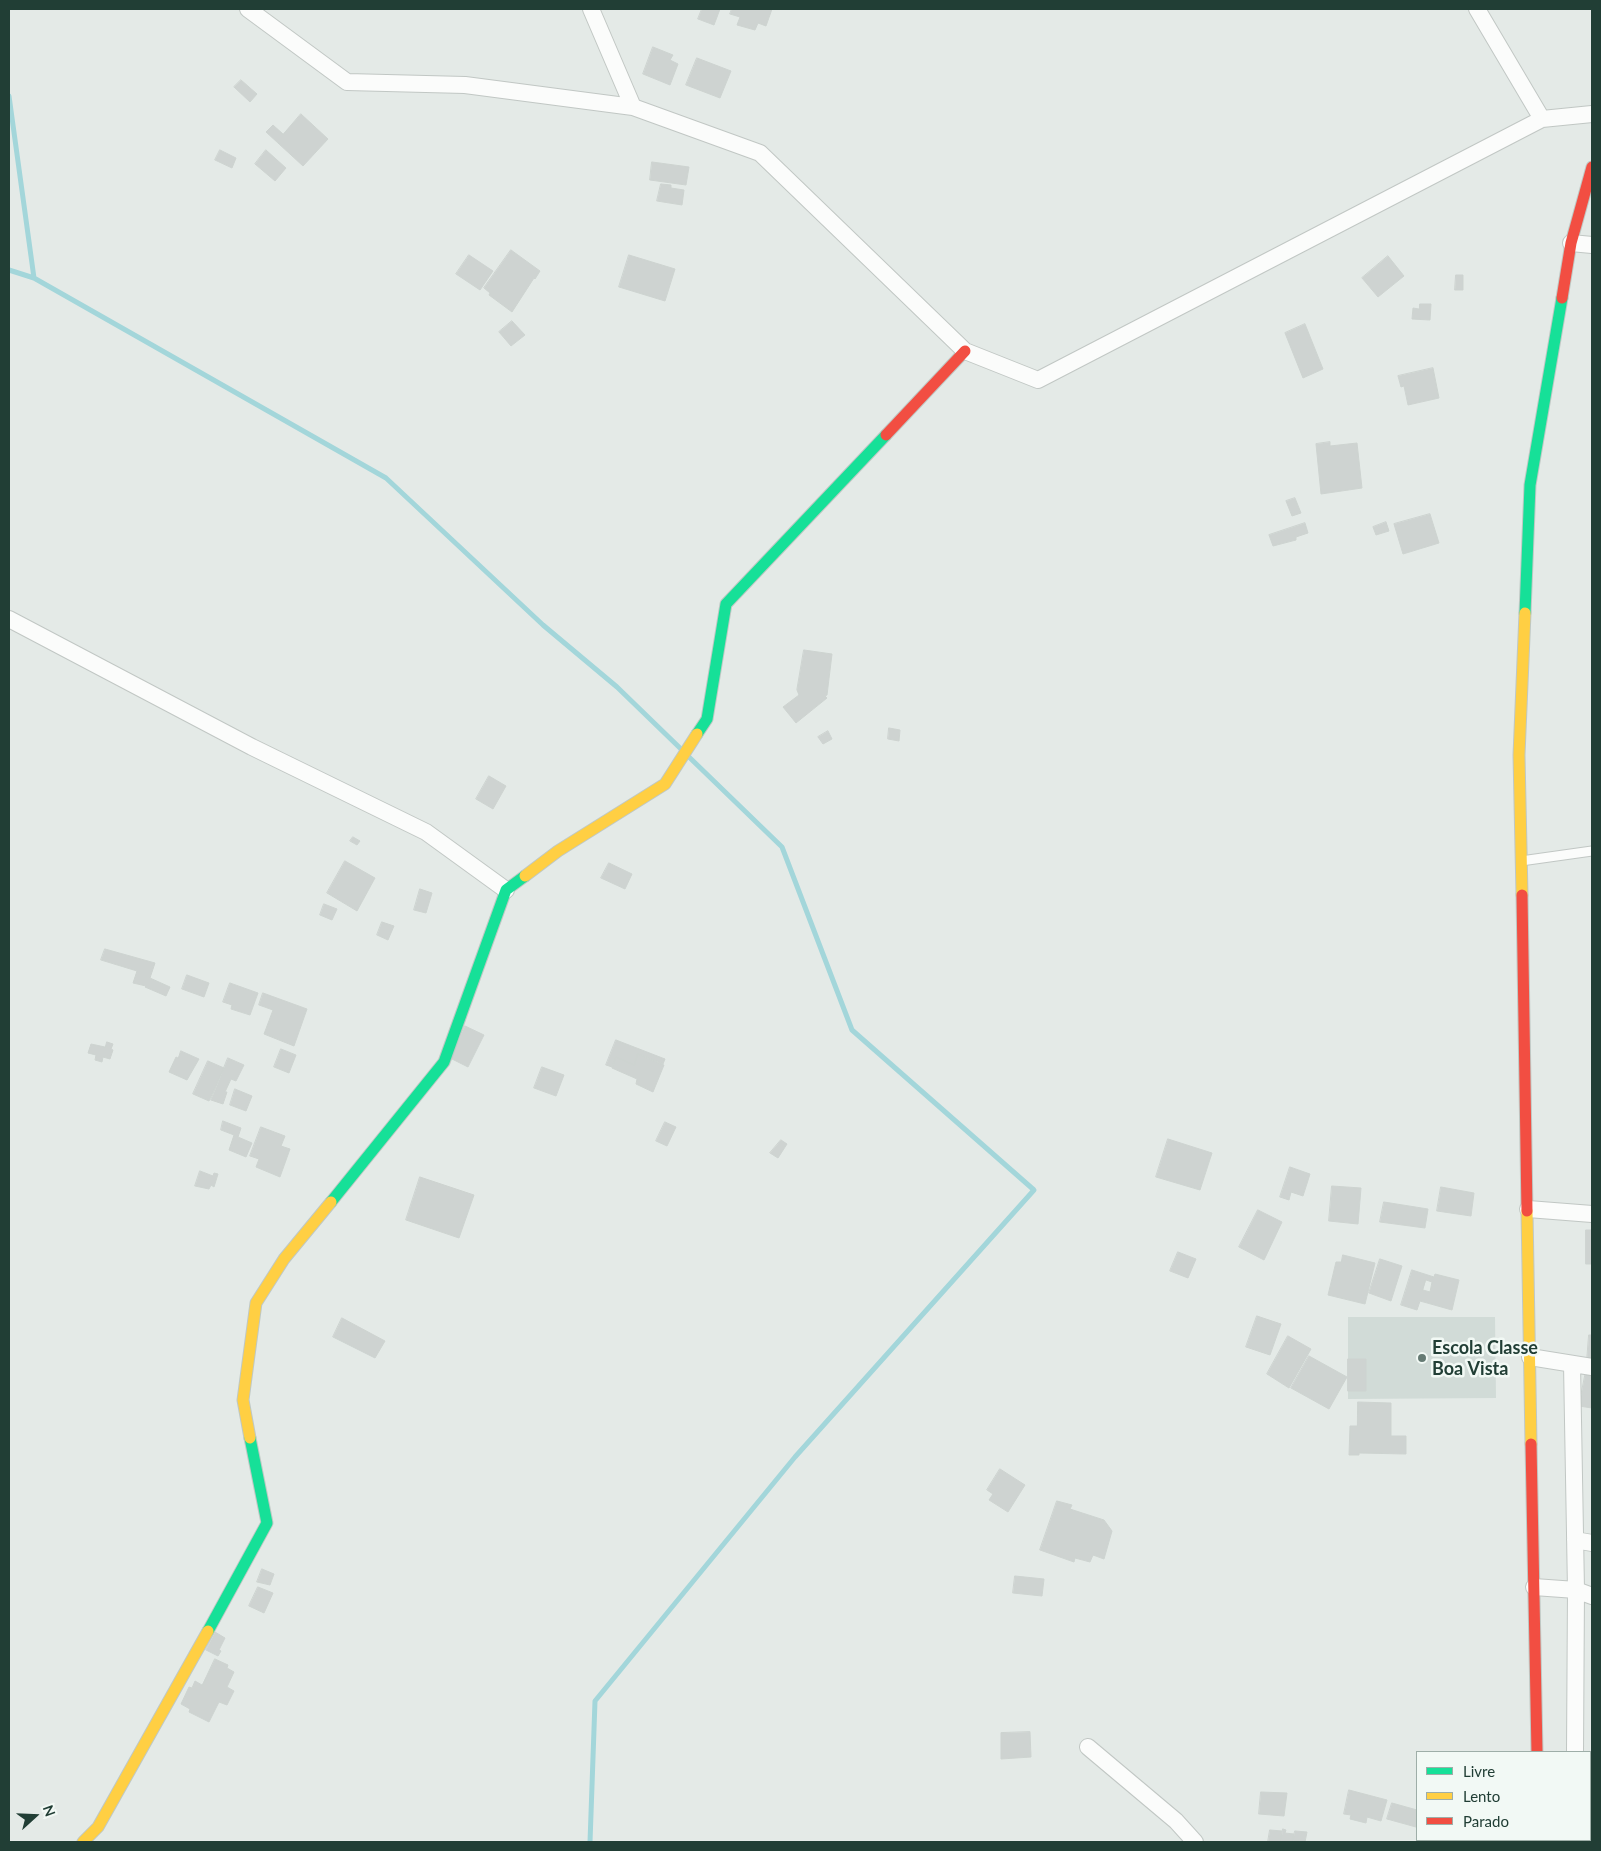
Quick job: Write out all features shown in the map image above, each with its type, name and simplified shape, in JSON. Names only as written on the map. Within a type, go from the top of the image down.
[{"type":"street","points":[[248,9],[347,82],[465,85],[632,106],[760,153],[965,351],[1038,380],[1542,119],[1592,114]]},
{"type":"street","points":[[591,9],[632,106]]},
{"type":"street","points":[[1477,9],[1542,119]]},
{"type":"street","points":[[1537,1751],[1519,755],[1530,485],[1571,243],[1592,168]]},
{"type":"street","points":[[1571,243],[1592,245]]},
{"type":"street","points":[[83,1842],[98,1827],[267,1523],[243,1400],[256,1302],[284,1259],[444,1062],[506,890],[558,851],[665,784],[706,719],[726,604],[965,351]]},
{"type":"street","points":[[9,619],[252,747],[426,832],[506,890]]},
{"type":"street","points":[[1528,1209],[1592,1214]]},
{"type":"street","points":[[1530,1357],[1592,1367]]},
{"type":"street","points":[[1572,1364],[1576,1590],[1574,1751]]},
{"type":"street","points":[[1575,1540],[1592,1543]]},
{"type":"street","points":[[1534,1587],[1576,1590],[1592,1596]]},
{"type":"street","points":[[1088,1747],[1176,1821],[1195,1842]]},
{"type":"lane","points":[[1521,861],[1592,851]]},
{"type":"shaded area","name":"Escola Classe Boa Vista","points":[[1348,1317],[1495,1317],[1496,1398],[1348,1399]]},
{"type":"building","points":[[702,9],[720,9],[714,25],[698,19]]},
{"type":"building","points":[[732,9],[772,9],[766,26],[758,23],[755,30],[737,25],[740,17],[730,14]]},
{"type":"building","points":[[653,47],[673,55],[670,60],[678,64],[670,85],[643,74]]},
{"type":"building","points":[[697,58],[731,71],[720,98],[686,85]]},
{"type":"building","points":[[241,80],[257,94],[250,102],[234,87]]},
{"type":"building","points":[[301,114],[328,139],[303,166],[266,132],[273,125],[283,134]]},
{"type":"building","points":[[220,150],[236,158],[232,168],[215,160]]},
{"type":"building","points":[[266,150],[286,168],[275,181],[255,164]]},
{"type":"building","points":[[652,162],[689,167],[686,185],[650,180]]},
{"type":"building","points":[[661,184],[671,185],[671,188],[684,190],[682,205],[657,201]]},
{"type":"building","points":[[511,250],[540,271],[512,312],[489,295],[490,293],[484,288]]},
{"type":"building","points":[[469,255],[493,271],[480,290],[456,274]]},
{"type":"building","points":[[629,255],[675,269],[665,301],[619,287]]},
{"type":"building","points":[[1388,256],[1404,276],[1378,297],[1362,278]]},
{"type":"building","points":[[1456,275],[1463,275],[1463,290],[1455,290]]},
{"type":"building","points":[[1420,304],[1431,304],[1430,320],[1412,319],[1413,308],[1419,309]]},
{"type":"building","points":[[512,321],[525,335],[511,346],[499,332]]},
{"type":"building","points":[[1305,324],[1323,369],[1303,378],[1285,333]]},
{"type":"building","points":[[1433,368],[1439,398],[1408,405],[1404,386],[1401,387],[1398,376]]},
{"type":"building","points":[[1330,442],[1330,446],[1357,443],[1362,488],[1321,494],[1316,444]]},
{"type":"building","points":[[1295,498],[1301,513],[1292,516],[1286,501]]},
{"type":"building","points":[[1430,514],[1439,543],[1403,554],[1394,524]]},
{"type":"building","points":[[1386,522],[1389,531],[1376,535],[1373,527]]},
{"type":"building","points":[[1305,523],[1308,533],[1296,537],[1296,540],[1273,546],[1269,535]]},
{"type":"building","points":[[804,650],[832,654],[827,695],[825,696],[827,698],[796,723],[783,707],[799,695],[797,690]]},
{"type":"building","points":[[889,728],[900,730],[899,741],[888,739]]},
{"type":"building","points":[[828,731],[832,739],[823,744],[818,737]]},
{"type":"building","points":[[489,776],[506,786],[493,809],[476,799]]},
{"type":"building","points":[[353,837],[360,841],[357,845],[350,841]]},
{"type":"building","points":[[345,861],[375,878],[357,911],[327,893]]},
{"type":"building","points":[[609,863],[632,874],[625,889],[601,878]]},
{"type":"building","points":[[420,889],[432,893],[426,913],[414,910]]},
{"type":"building","points":[[324,904],[337,909],[332,920],[320,915]]},
{"type":"building","points":[[382,922],[394,926],[388,940],[377,935]]},
{"type":"building","points":[[105,949],[155,963],[150,978],[170,987],[166,996],[146,986],[133,983],[137,971],[101,960]]},
{"type":"building","points":[[187,975],[209,983],[204,997],[182,989]]},
{"type":"building","points":[[230,983],[258,993],[250,1015],[231,1009],[232,1005],[223,1002]]},
{"type":"building","points":[[263,993],[307,1009],[294,1046],[264,1034],[273,1010],[259,1005]]},
{"type":"building","points":[[465,1026],[484,1035],[468,1067],[450,1058]]},
{"type":"building","points":[[616,1040],[665,1059],[663,1064],[638,1054],[634,1065],[616,1057],[612,1067],[606,1065]]},
{"type":"building","points":[[107,1042],[113,1044],[110,1059],[103,1057],[102,1062],[95,1060],[96,1055],[88,1053],[91,1044],[105,1047]]},
{"type":"building","points":[[281,1049],[296,1055],[289,1073],[274,1067]]},
{"type":"building","points":[[181,1051],[199,1059],[187,1080],[169,1072]]},
{"type":"building","points":[[638,1054],[664,1065],[653,1092],[636,1084],[637,1079],[612,1068],[616,1057],[634,1065]]},
{"type":"building","points":[[228,1058],[244,1065],[236,1081],[231,1079],[225,1092],[227,1092],[223,1104],[211,1100]]},
{"type":"building","points":[[208,1061],[224,1068],[209,1101],[193,1094]]},
{"type":"building","points":[[542,1067],[564,1075],[556,1096],[534,1088]]},
{"type":"building","points":[[235,1089],[252,1096],[246,1111],[230,1105]]},
{"type":"building","points":[[223,1121],[241,1128],[238,1137],[252,1143],[246,1157],[229,1150],[234,1135],[221,1130]]},
{"type":"building","points":[[665,1122],[676,1127],[667,1146],[656,1141]]},
{"type":"building","points":[[261,1127],[285,1136],[281,1146],[290,1149],[280,1177],[256,1167],[259,1159],[250,1156]]},
{"type":"building","points":[[1168,1139],[1212,1153],[1200,1190],[1156,1177]]},
{"type":"building","points":[[781,1140],[787,1144],[778,1158],[770,1153]]},
{"type":"building","points":[[1290,1167],[1310,1174],[1303,1196],[1291,1192],[1289,1200],[1280,1197]]},
{"type":"building","points":[[200,1171],[213,1176],[214,1173],[218,1174],[214,1187],[211,1185],[209,1189],[195,1186]]},
{"type":"building","points":[[420,1177],[474,1195],[459,1238],[406,1220]]},
{"type":"building","points":[[1332,1186],[1361,1188],[1358,1224],[1329,1221]]},
{"type":"building","points":[[1441,1187],[1474,1193],[1471,1216],[1437,1211]]},
{"type":"building","points":[[1384,1202],[1428,1209],[1425,1228],[1380,1222]]},
{"type":"building","points":[[1258,1210],[1282,1222],[1264,1260],[1239,1247]]},
{"type":"building","points":[[1586,1230],[1592,1230],[1592,1264],[1586,1264]]},
{"type":"building","points":[[1178,1252],[1196,1259],[1188,1278],[1170,1271]]},
{"type":"building","points":[[1343,1255],[1375,1263],[1365,1304],[1328,1295],[1336,1262],[1341,1262]]},
{"type":"building","points":[[1380,1259],[1402,1266],[1391,1301],[1369,1293]]},
{"type":"building","points":[[1412,1270],[1434,1277],[1435,1274],[1459,1280],[1452,1310],[1420,1301],[1417,1310],[1401,1305]],"holes":[[[1426,1280],[1432,1282],[1430,1292],[1423,1290]]]},
{"type":"building","points":[[1257,1316],[1281,1324],[1270,1355],[1246,1347]]},
{"type":"building","points":[[342,1318],[385,1341],[375,1358],[333,1337]]},
{"type":"building","points":[[1589,1335],[1592,1335],[1592,1361],[1587,1361]]},
{"type":"building","points":[[1288,1336],[1311,1349],[1289,1388],[1267,1374]]},
{"type":"building","points":[[1309,1356],[1347,1377],[1329,1409],[1291,1388]]},
{"type":"building","points":[[1348,1359],[1366,1359],[1366,1391],[1348,1391]]},
{"type":"building","points":[[1586,1371],[1592,1373],[1592,1408],[1579,1406]]},
{"type":"building","points":[[1358,1402],[1391,1403],[1391,1436],[1406,1436],[1406,1454],[1359,1453],[1359,1455],[1349,1455],[1350,1426],[1357,1426]]},
{"type":"building","points":[[1000,1469],[1025,1485],[1008,1512],[989,1500],[993,1494],[987,1490]]},
{"type":"building","points":[[1057,1501],[1072,1505],[1070,1509],[1104,1520],[1112,1531],[1104,1559],[1093,1555],[1090,1562],[1075,1558],[1074,1562],[1040,1550]]},
{"type":"building","points":[[262,1569],[274,1574],[270,1585],[257,1582]]},
{"type":"building","points":[[1015,1576],[1044,1579],[1042,1596],[1013,1593]]},
{"type":"building","points":[[258,1587],[273,1593],[264,1613],[249,1606]]},
{"type":"building","points":[[215,1632],[225,1638],[218,1656],[206,1650]]},
{"type":"building","points":[[215,1659],[228,1665],[227,1668],[234,1672],[227,1687],[234,1691],[227,1705],[219,1702],[209,1722],[189,1712],[190,1709],[181,1704],[189,1687],[192,1688],[195,1681],[202,1685]]},
{"type":"building","points":[[1030,1732],[1031,1757],[1001,1759],[1001,1733]]},
{"type":"building","points":[[1349,1790],[1387,1800],[1381,1821],[1367,1817],[1366,1823],[1350,1819],[1351,1815],[1344,1814]]},
{"type":"building","points":[[1261,1792],[1287,1793],[1284,1816],[1259,1814]]},
{"type":"building","points":[[1392,1803],[1416,1810],[1416,1827],[1387,1819]]},
{"type":"building","points":[[1283,1829],[1286,1830],[1285,1833],[1294,1834],[1293,1842],[1281,1842]]},
{"type":"building","points":[[1270,1830],[1282,1831],[1281,1842],[1268,1842]]},
{"type":"building","points":[[1295,1831],[1307,1832],[1305,1842],[1293,1841]]},
{"type":"waterway","points":[[9,96],[34,278],[386,478],[543,625],[617,687],[681,749]]},
{"type":"waterway","points":[[9,270],[34,278]]},
{"type":"waterway","points":[[590,1842],[595,1701],[795,1457],[1034,1190],[852,1030],[782,847],[689,757]]},
{"type":"traffic: fast","points":[[1525,613],[1530,485],[1562,298]]},
{"type":"traffic: fast","points":[[697,734],[707,719],[726,604],[886,435]]},
{"type":"traffic: fast","points":[[331,1202],[444,1062],[506,890],[525,876]]},
{"type":"traffic: fast","points":[[208,1631],[267,1523],[250,1438]]},
{"type":"traffic: slow","points":[[1522,895],[1519,755],[1525,613]]},
{"type":"traffic: slow","points":[[525,876],[558,851],[665,784],[697,734]]},
{"type":"traffic: slow","points":[[250,1438],[243,1400],[256,1303],[284,1259],[331,1202]]},
{"type":"traffic: slow","points":[[1527,1211],[1531,1444]]},
{"type":"traffic: slow","points":[[83,1842],[98,1827],[208,1631]]},
{"type":"traffic: jam","points":[[1562,298],[1571,243],[1592,167]]},
{"type":"traffic: jam","points":[[886,435],[965,351]]},
{"type":"traffic: jam","points":[[1522,895],[1527,1211]]},
{"type":"traffic: jam","points":[[1531,1444],[1537,1751]]},
{"type":"place","name":"Escola Classe Boa Vista","points":[[1422,1358]]}]
